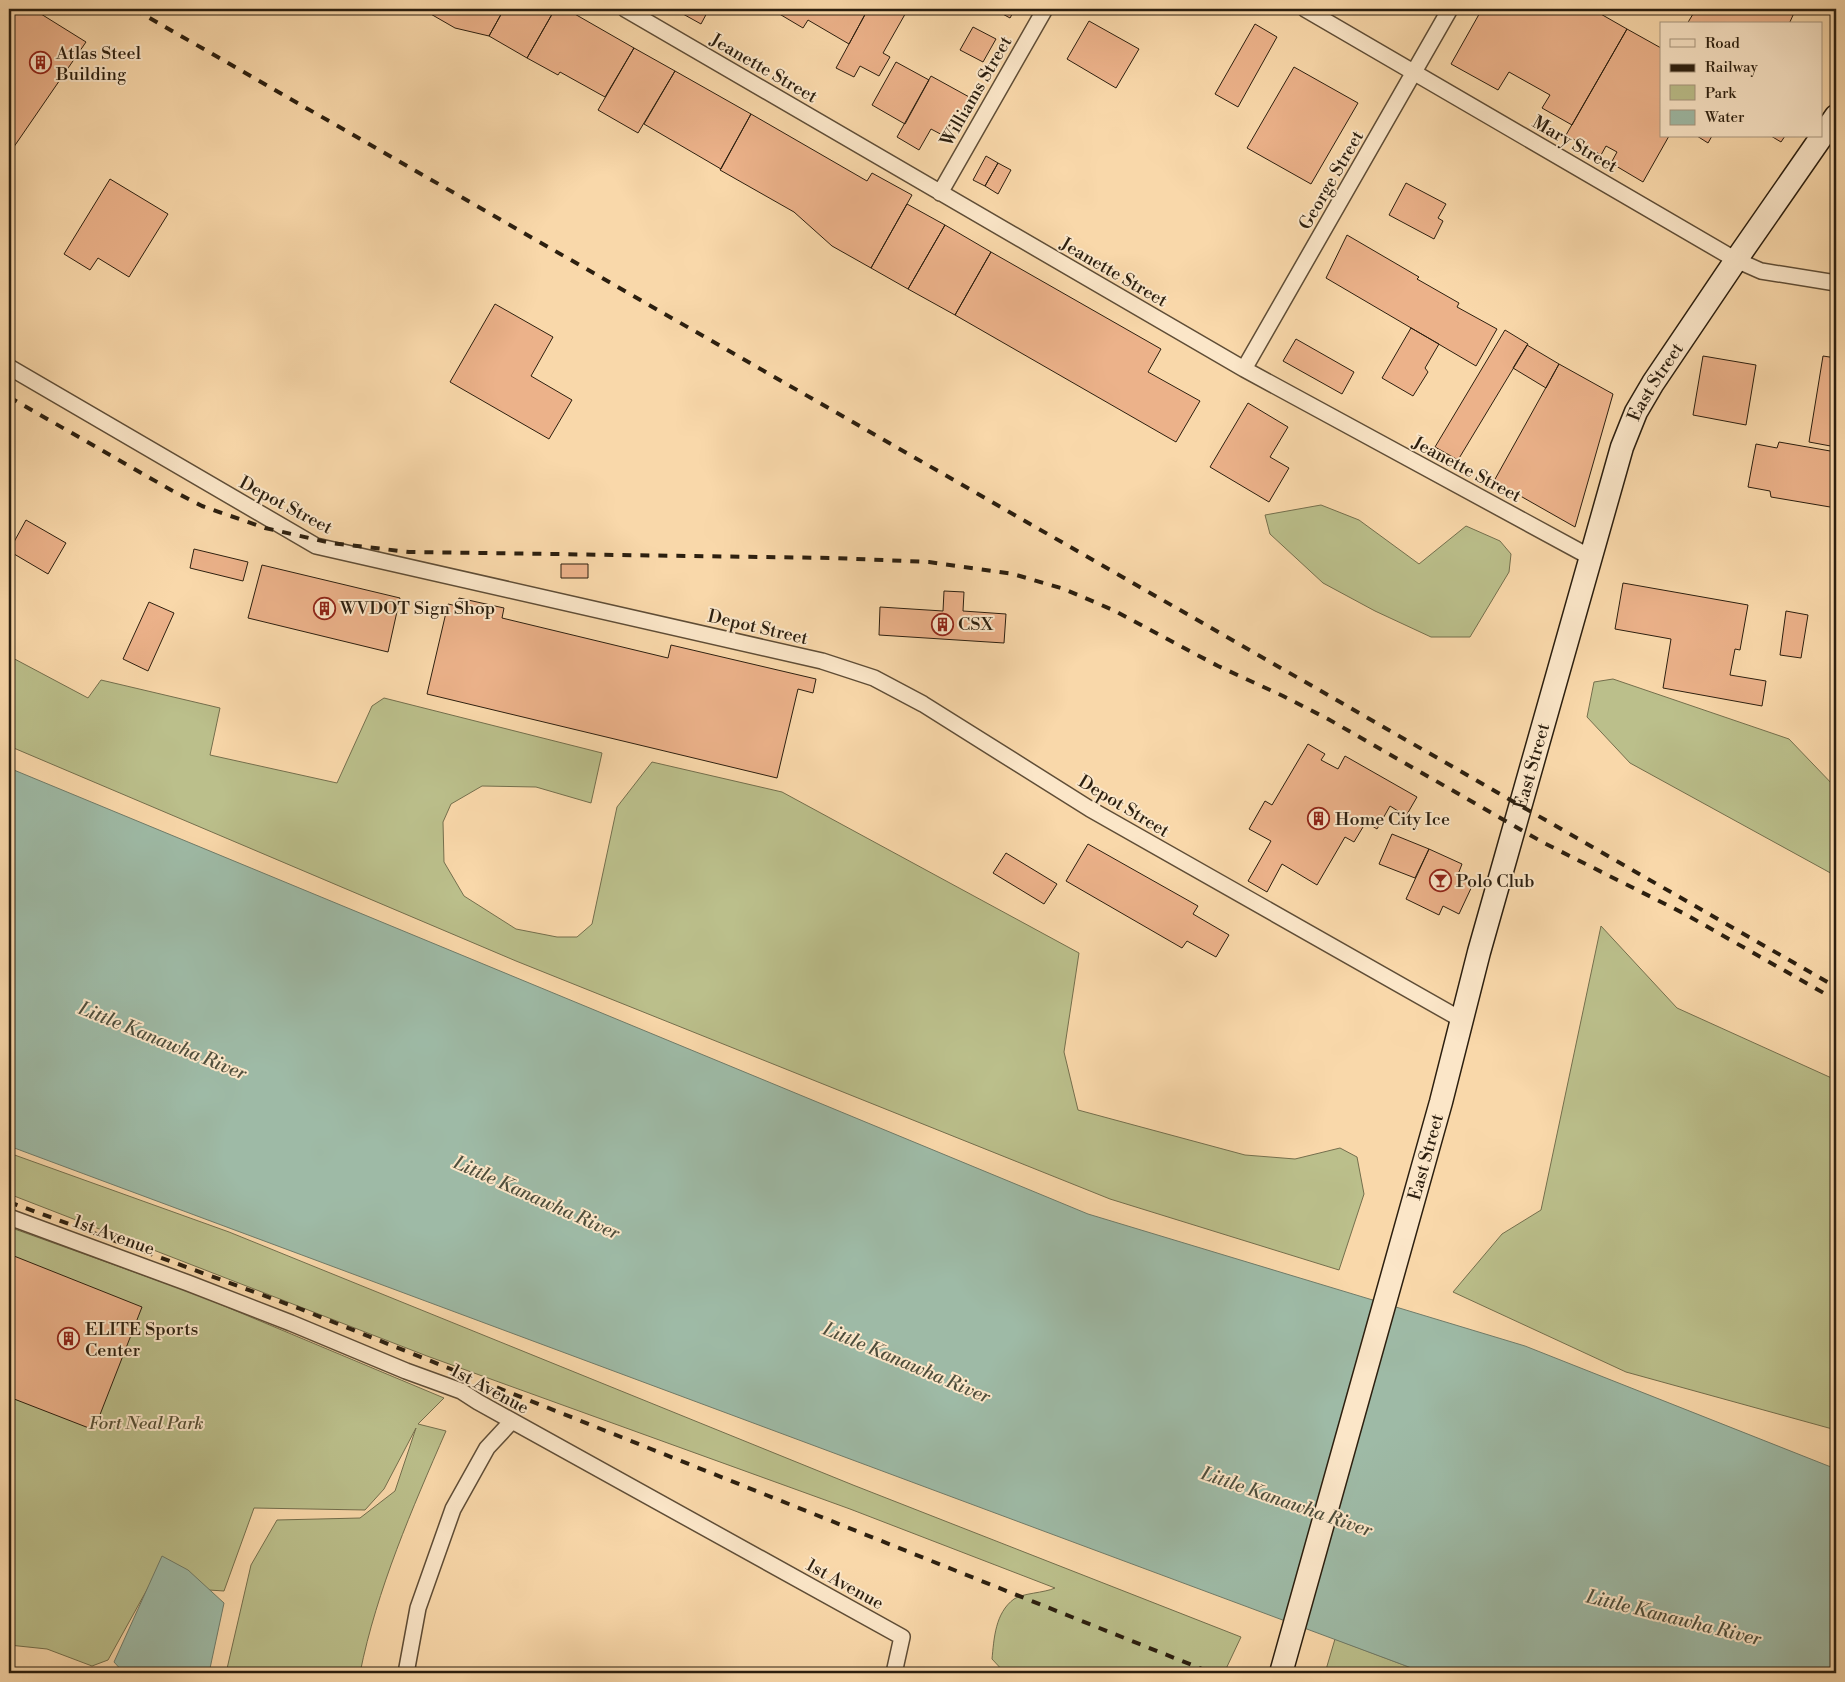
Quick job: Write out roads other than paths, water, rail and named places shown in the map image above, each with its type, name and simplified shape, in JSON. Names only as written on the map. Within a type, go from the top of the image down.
[{"type":"main road","name":"East Street","points":[[1822,136],[1836,116]]},
{"type":"main road","name":"East Street","points":[[1281,1673],[1441,1102],[1479,952],[1622,447],[1636,412],[1653,383],[1821,138]]},
{"type":"street","name":"Jeanette Street","points":[[625,9],[1244,369],[1590,557]]},
{"type":"street","name":"Williams Street","points":[[940,193],[1045,9]]},
{"type":"street","name":"Mary Street","points":[[1305,9],[1736,260],[1761,271],[1836,283]]},
{"type":"street","name":"George Street","points":[[1244,369],[1450,9]]},
{"type":"street","name":"Depot Street","points":[[9,367],[316,546],[822,661],[874,678],[923,704],[1090,809],[1462,1020]]},
{"type":"street","name":"1st Avenue","points":[[9,1217],[205,1290],[406,1371],[461,1391],[902,1637],[894,1673]]},
{"type":"street","points":[[406,1673],[418,1608],[453,1509],[487,1448],[512,1421]]},
{"type":"water","name":"Little Kanawha River","points":[[9,768],[1088,1214],[1525,1346],[1836,1469],[1836,1673],[1425,1673],[9,1146]]},
{"type":"water","points":[[162,1556],[188,1570],[224,1603],[209,1673],[124,1673],[114,1662]]},
{"type":"railway","points":[[134,9],[1836,987]]},
{"type":"railway","points":[[9,397],[202,506],[265,528],[331,543],[409,552],[834,558],[929,562],[1013,574],[1064,589],[1113,610],[1218,666],[1328,719],[1544,843],[1685,914],[1836,1000]]},
{"type":"railway","points":[[9,1202],[298,1308],[1212,1673]]},
{"type":"place","name":"Atlas Steel Building","points":[[40,63]]},
{"type":"place","name":"WVDOT Sign Shop","points":[[324,608]]},
{"type":"place","name":"CSX","points":[[942,624]]},
{"type":"place","name":"Home City Ice","points":[[1319,819]]},
{"type":"place","name":"Polo Club","points":[[1440,881]]},
{"type":"place","name":"ELITE Sports Center","points":[[69,1339]]},
{"type":"park label","name":"Fort Neal Park","points":[[146,1423]]}]
